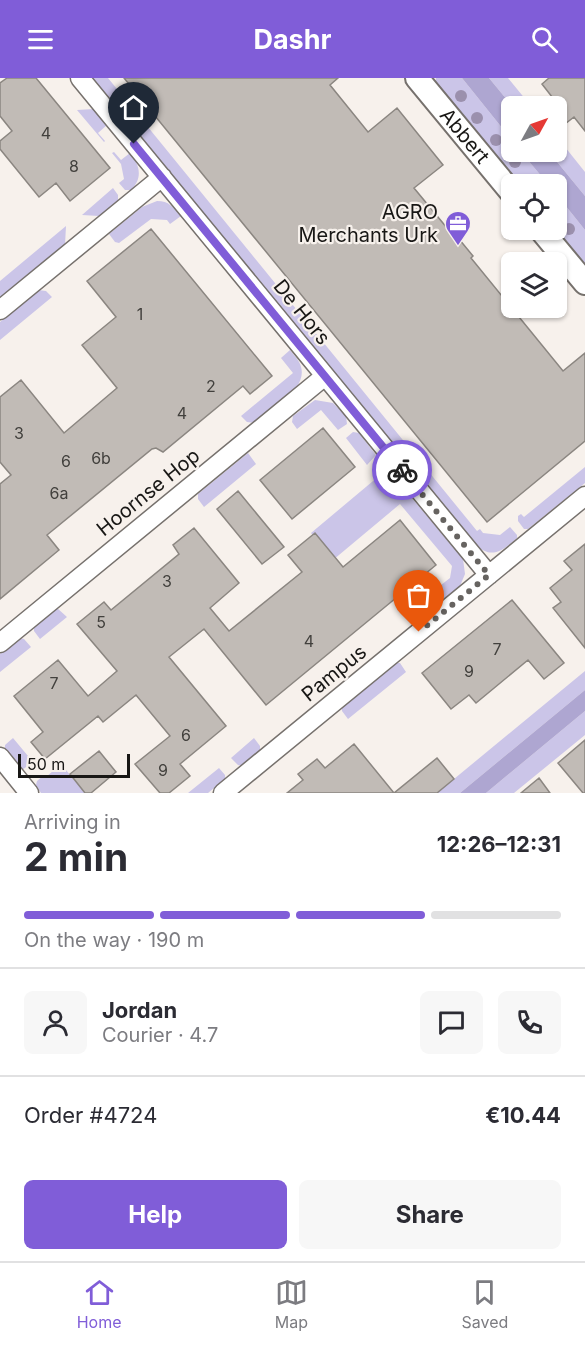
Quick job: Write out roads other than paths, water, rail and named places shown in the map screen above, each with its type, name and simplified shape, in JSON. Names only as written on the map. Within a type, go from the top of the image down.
[{"type":"street","name":"De Hors","points":[[80,78],[489,575]]},
{"type":"street","name":"Abbert","points":[[417,78],[501,180]]},
{"type":"street","points":[[0,310],[162,177]]},
{"type":"street","points":[[549,240],[585,283]]},
{"type":"street","name":"Hoornse Hop","points":[[0,643],[325,376]]},
{"type":"street","name":"Pampus","points":[[223,793],[585,496]]},
{"type":"street","points":[[0,757],[29,793]]},
{"type":"place","name":"AGRO Merchants Urk","points":[[458,247]]}]
